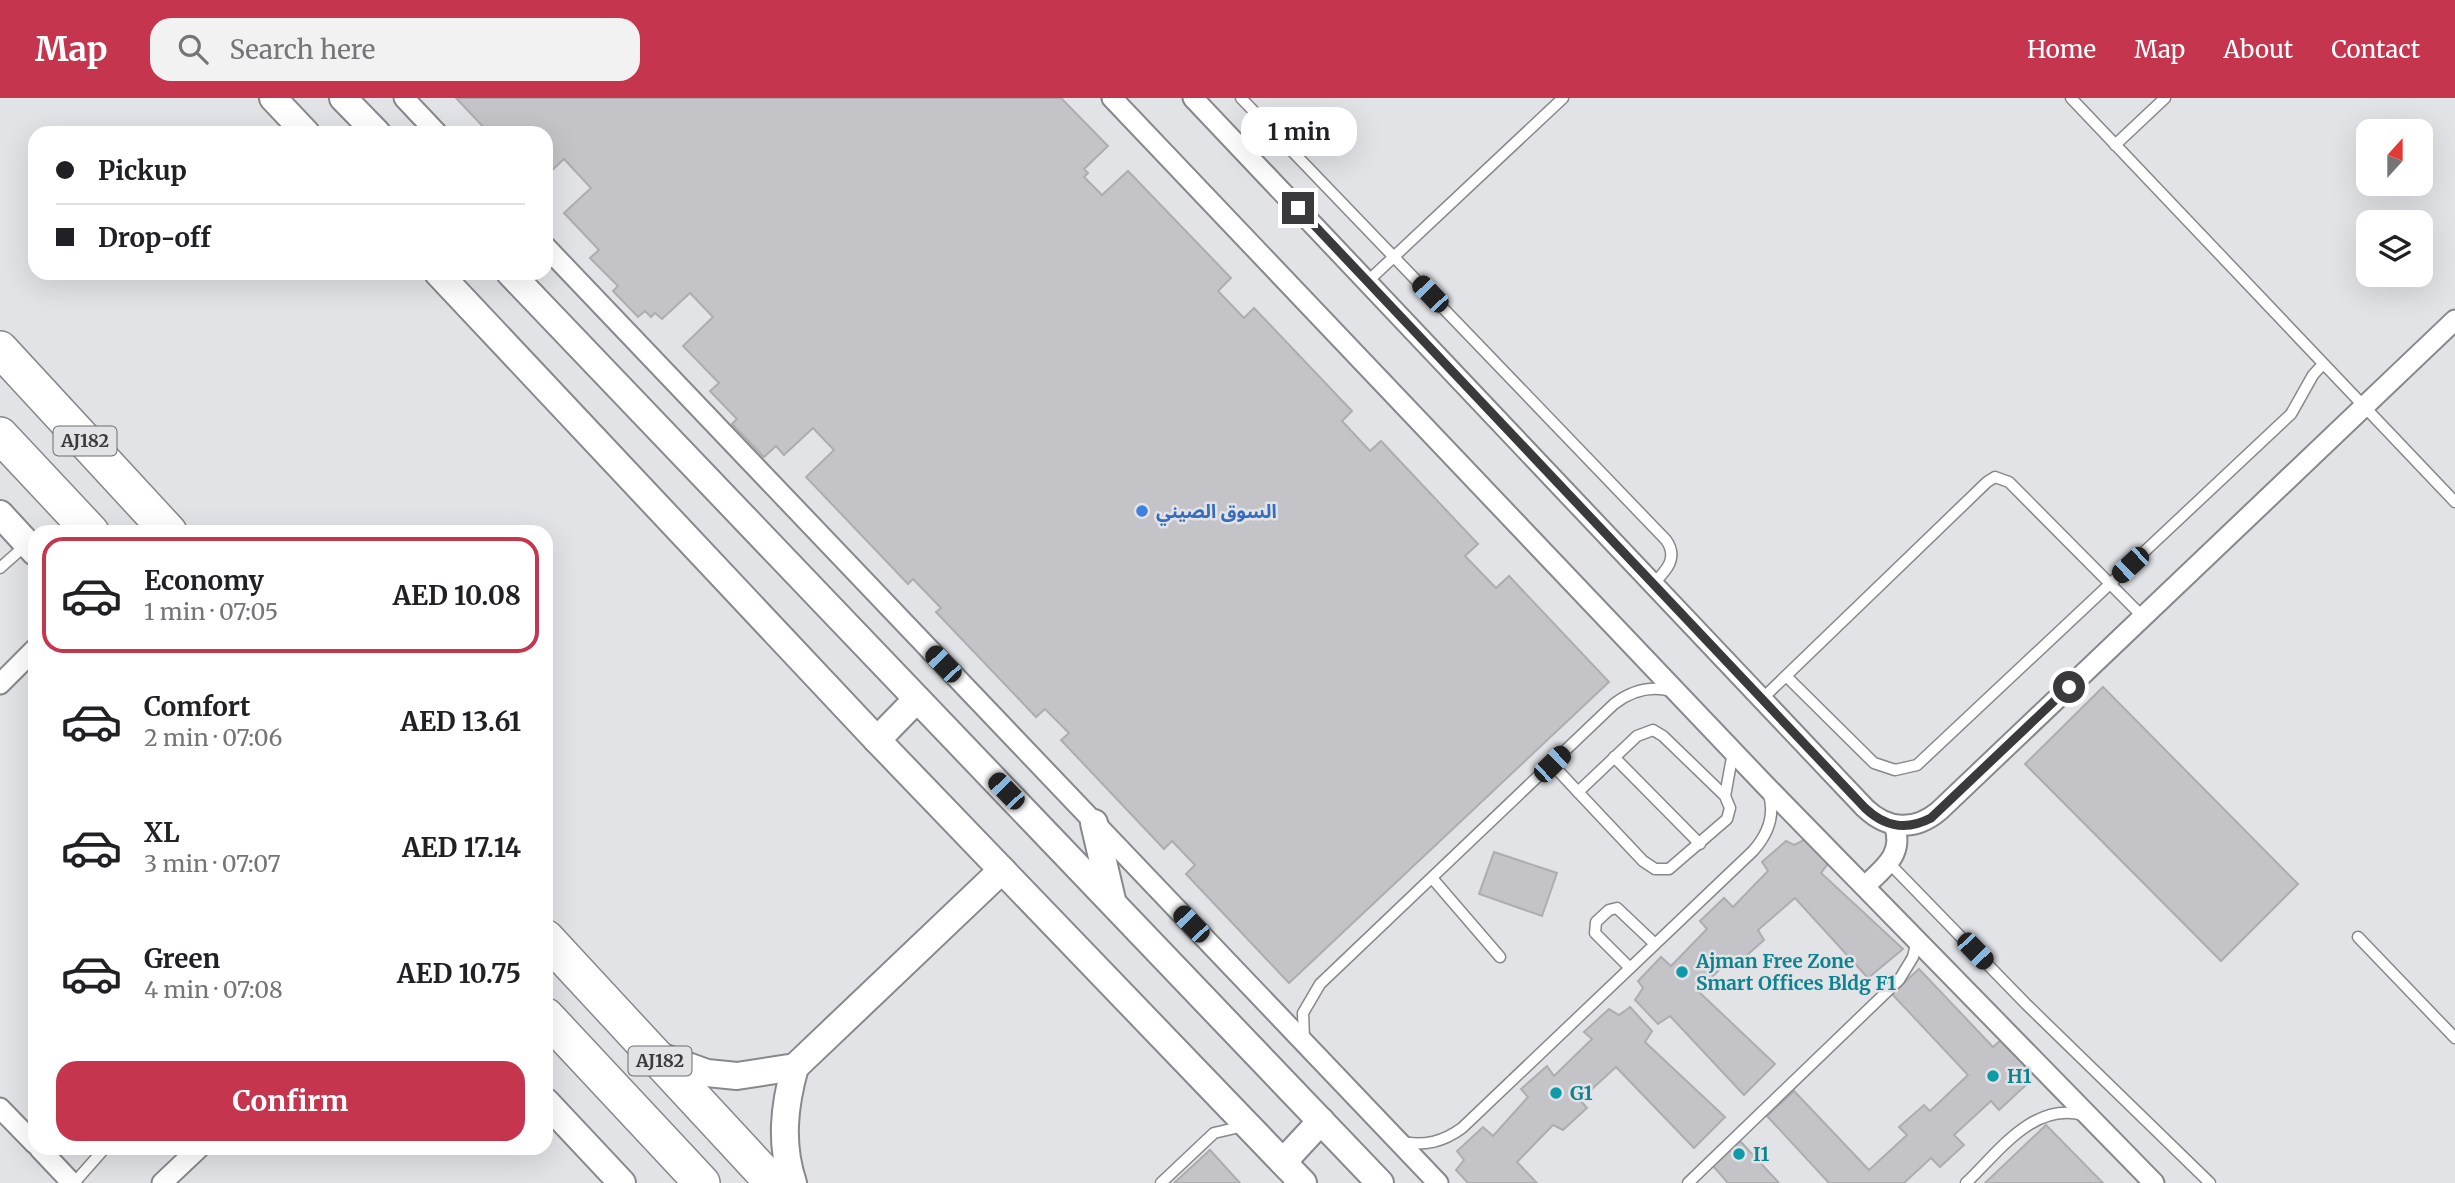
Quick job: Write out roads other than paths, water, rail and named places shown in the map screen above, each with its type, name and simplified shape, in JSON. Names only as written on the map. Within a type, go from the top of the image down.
[{"type":"highway","name":"AJ182","points":[[0,349],[163,525]]},
{"type":"highway","name":"AJ182","points":[[0,435],[84,525]]},
{"type":"highway","name":"AJ182","points":[[553,946],[773,1183]]},
{"type":"highway","name":"AJ182","points":[[553,1023],[702,1183]]},
{"type":"street","points":[[273,98],[299,126]]},
{"type":"street","points":[[343,98],[370,126]]},
{"type":"street","points":[[404,98],[430,126]]},
{"type":"street","points":[[1112,98],[1765,785],[2154,1183]]},
{"type":"street","points":[[1194,98],[1865,808],[1881,821],[1895,825],[1912,826],[1931,818],[2455,320]]},
{"type":"street","points":[[553,254],[1438,1183]]},
{"type":"street","points":[[445,280],[877,740],[1303,1183]]},
{"type":"street","points":[[517,280],[1380,1183]]},
{"type":"street","points":[[0,514],[28,544]]},
{"type":"street","points":[[0,684],[28,656]]},
{"type":"street","points":[[877,740],[917,699]]},
{"type":"street","points":[[1094,823],[1112,902]]},
{"type":"street","points":[[1865,886],[1889,863],[1897,849],[1895,825]]},
{"type":"street","points":[[652,1052],[679,1065],[727,1075],[766,1074],[795,1067],[1002,870]]},
{"type":"street","points":[[793,1183],[785,1147],[785,1120],[795,1067]]},
{"type":"street","points":[[0,1108],[28,1137]]},
{"type":"street","points":[[553,1110],[619,1181]]},
{"type":"street","points":[[1283,1162],[1321,1121]]},
{"type":"street","points":[[46,1155],[73,1183]]},
{"type":"street","points":[[162,1183],[192,1155]]},
{"type":"lane","points":[[1241,98],[1666,540],[1672,558],[1667,570],[1653,584]]},
{"type":"lane","points":[[1367,282],[1563,98]]},
{"type":"lane","points":[[2071,98],[2455,502]]},
{"type":"lane","points":[[2115,145],[2165,98]]},
{"type":"lane","points":[[1786,676],[1874,762],[1884,768],[1907,769],[1927,759],[2291,414],[2313,375],[2323,364]]},
{"type":"lane","points":[[1762,699],[1995,477],[2009,482],[2143,617]]},
{"type":"lane","points":[[0,568],[28,549]]},
{"type":"lane","points":[[1306,1045],[1301,1024],[1312,992],[1625,696],[1650,688],[1677,692]]},
{"type":"lane","points":[[1552,764],[1578,792],[1643,861],[1655,869],[1675,866],[1727,819],[1730,808],[1726,796],[1658,732],[1642,732],[1578,792]]},
{"type":"lane","points":[[1726,796],[1734,752]]},
{"type":"lane","points":[[1614,757],[1700,844]]},
{"type":"lane","points":[[1400,1142],[1427,1144],[1440,1141],[1462,1128],[1761,842],[1770,820],[1771,808],[1765,785]]},
{"type":"lane","points":[[1889,863],[2026,1004],[2210,1183]]},
{"type":"lane","points":[[1432,878],[1500,957]]},
{"type":"lane","points":[[1630,968],[1595,933],[1596,922],[1609,910],[1617,908],[1655,944]]},
{"type":"lane","points":[[2358,937],[2455,1038]]},
{"type":"lane","points":[[1688,1183],[1899,980],[1913,957],[1917,940]]},
{"type":"lane","points":[[1966,1183],[2022,1129],[2043,1116],[2068,1112],[2092,1118]]},
{"type":"lane","points":[[1161,1183],[1214,1133],[1236,1126],[1248,1126]]},
{"type":"lane","points":[[73,1183],[99,1155]]},
{"type":"place","name":"السوق الصيني","points":[[1142,511]]},
{"type":"place","name":"Ajman Free Zone Smart Offices Bldg F1","points":[[1682,972]]},
{"type":"place","name":"H1","points":[[1993,1076]]},
{"type":"place","name":"G1","points":[[1556,1093]]},
{"type":"place","name":"I1","points":[[1739,1154]]}]
